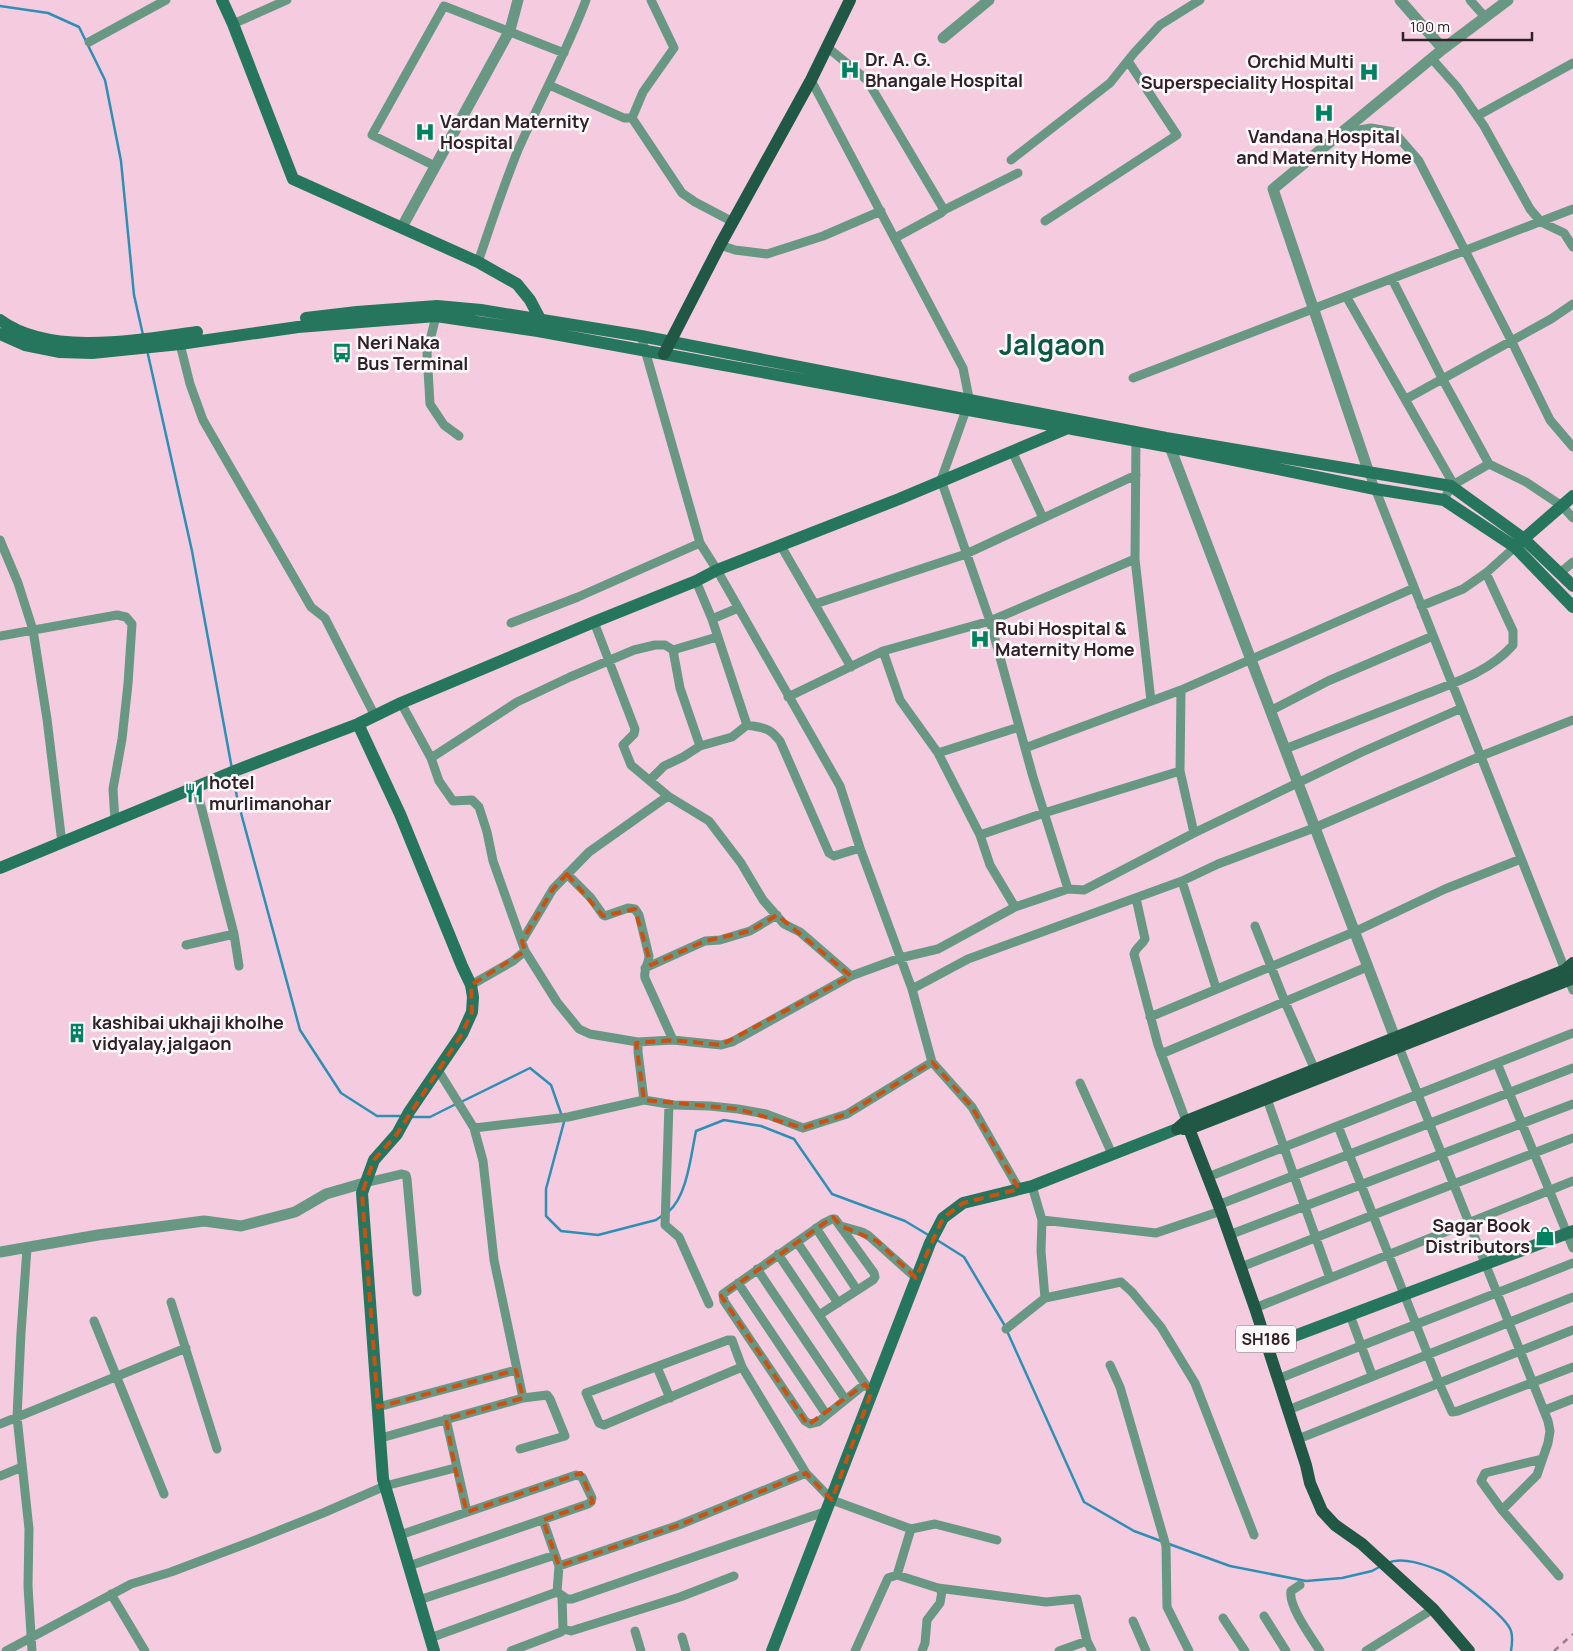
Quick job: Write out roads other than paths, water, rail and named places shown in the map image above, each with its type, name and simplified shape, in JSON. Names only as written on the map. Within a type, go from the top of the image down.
[{"type":"main road","points":[[222,0],[293,179],[478,262],[517,284],[530,300],[539,325]]},
{"type":"main road","points":[[666,348],[720,245],[811,80],[850,0]]},
{"type":"main road","points":[[3,332],[53,341],[126,345],[438,306],[481,310],[645,350],[666,348]]},
{"type":"main road","points":[[357,317],[436,316],[641,336],[666,348],[968,404],[1086,421],[1136,436]]},
{"type":"main road","points":[[149,343],[180,344],[269,327]]},
{"type":"main road","points":[[968,404],[1067,429],[1136,436],[1452,485],[1520,543],[1560,573],[1573,586]]},
{"type":"main road","points":[[0,868],[236,770],[358,724],[401,703],[696,581],[717,570],[890,502],[1086,421]]},
{"type":"main road","points":[[1168,442],[1375,489],[1444,500],[1520,543],[1573,607]]},
{"type":"main road","points":[[1520,543],[1573,496]]},
{"type":"main road","points":[[358,724],[400,814],[459,958],[472,985],[473,997],[472,1012],[462,1034],[409,1112],[397,1134],[374,1160],[364,1183],[362,1193],[383,1479],[434,1651]]},
{"type":"main road","points":[[1184,1126],[1267,1099],[1397,1043],[1570,976]]},
{"type":"main road","points":[[772,1651],[829,1505],[868,1388],[942,1218],[963,1204],[1032,1186],[1184,1126],[1315,1070],[1397,1043]]},
{"type":"main road","name":"SH186","points":[[1184,1126],[1220,1208],[1268,1346],[1306,1464],[1310,1483],[1322,1511],[1335,1525],[1362,1544],[1388,1567],[1433,1610],[1469,1651]]},
{"type":"main road","points":[[1268,1346],[1570,1232]]},
{"type":"street","points":[[89,42],[166,0]]},
{"type":"street","points":[[233,24],[287,0]]},
{"type":"street","points":[[402,227],[510,30],[518,0]]},
{"type":"street","points":[[478,262],[503,188],[519,149],[564,53],[586,0]]},
{"type":"street","points":[[632,118],[643,92],[674,48],[651,0]]},
{"type":"street","points":[[943,38],[990,0]]},
{"type":"street","points":[[1011,160],[1110,83],[1160,25],[1200,0]]},
{"type":"street","points":[[1400,0],[1443,49]]},
{"type":"street","points":[[1470,0],[1485,17]]},
{"type":"street","points":[[1508,0],[1443,49],[1273,189],[1375,489],[1521,859],[1570,976]]},
{"type":"street","points":[[435,166],[372,135],[444,6],[510,30],[564,53]]},
{"type":"street","points":[[827,47],[867,80],[944,210]]},
{"type":"street","points":[[1432,59],[1477,116],[1530,209],[1540,222],[1564,233],[1573,247]]},
{"type":"street","points":[[1045,221],[1177,135],[1128,61]]},
{"type":"street","points":[[1477,116],[1573,63]]},
{"type":"street","points":[[811,80],[963,368],[968,404],[941,480],[990,621],[1025,748],[1068,888]]},
{"type":"street","points":[[549,85],[624,118],[632,118]]},
{"type":"street","points":[[632,118],[682,192],[694,202],[733,222]]},
{"type":"street","points":[[1340,134],[1371,128],[1394,132],[1419,161],[1550,420],[1573,447]]},
{"type":"street","points":[[895,238],[941,214],[944,210],[1018,173]]},
{"type":"street","points":[[1133,378],[1573,209]]},
{"type":"street","points":[[720,245],[735,250],[767,254],[823,236],[881,211]]},
{"type":"street","points":[[1392,279],[1443,380],[1490,464],[1526,482],[1562,506],[1573,518]]},
{"type":"street","points":[[1346,296],[1406,399],[1452,485]]},
{"type":"street","points":[[1406,399],[1551,319],[1573,304]]},
{"type":"street","points":[[436,316],[427,353],[430,404],[444,425],[459,436]]},
{"type":"street","points":[[641,336],[700,543],[840,786],[860,848],[912,989],[932,1062],[972,1107],[1019,1189]]},
{"type":"street","points":[[180,344],[190,384],[203,420],[311,607],[325,618],[374,716]]},
{"type":"street","points":[[1136,436],[1135,558],[1151,701]]},
{"type":"street","points":[[1168,442],[1367,967],[1545,1410],[1550,1431],[1537,1475],[1502,1510]]},
{"type":"street","points":[[1012,451],[1042,518]]},
{"type":"street","points":[[1444,500],[1452,485],[1490,464]]},
{"type":"street","points":[[815,604],[966,554],[1136,475]]},
{"type":"street","points":[[0,540],[18,583],[34,630],[49,727],[62,842]]},
{"type":"street","points":[[511,623],[578,597],[700,543]]},
{"type":"street","points":[[1421,606],[1462,589],[1486,573],[1520,543]]},
{"type":"street","points":[[780,546],[852,667]]},
{"type":"street","points":[[788,697],[884,651],[990,621],[1135,558]]},
{"type":"street","points":[[1560,573],[1573,562]]},
{"type":"street","points":[[1284,750],[1452,683],[1484,669],[1503,656],[1513,645],[1513,631],[1486,573]]},
{"type":"street","points":[[696,581],[712,619],[747,725]]},
{"type":"street","points":[[1025,748],[1181,690],[1251,661],[1414,588]]},
{"type":"street","points":[[712,619],[738,608]]},
{"type":"street","points":[[0,636],[117,615],[126,617],[132,624],[122,739],[113,789],[115,821]]},
{"type":"street","points":[[594,622],[635,729],[634,734],[623,745],[631,765],[668,796],[709,821],[741,863],[762,900],[784,924],[800,932],[851,976]]},
{"type":"street","points":[[1270,711],[1328,681],[1433,636]]},
{"type":"street","points":[[431,758],[518,702],[608,660],[634,650],[655,645],[664,645],[673,650],[717,637]]},
{"type":"street","points":[[673,650],[680,688],[700,746]]},
{"type":"street","points":[[884,651],[900,700],[938,753],[980,835],[990,865],[1015,907]]},
{"type":"street","points":[[1181,690],[1180,771],[1194,833]]},
{"type":"street","points":[[401,703],[431,758],[439,781],[453,801],[472,800],[479,807],[493,861],[526,951],[557,1002],[579,1029],[590,1034],[638,1042],[673,1040],[721,1045],[732,1042],[851,976],[900,958],[938,949],[1015,907],[1068,888],[1084,890],[1194,833],[1297,783],[1462,708]]},
{"type":"street","points":[[912,989],[968,958],[1182,881],[1218,864],[1314,828],[1481,756],[1573,720]]},
{"type":"street","points":[[650,780],[664,766],[700,746],[732,737],[747,725],[766,728],[773,731],[780,741],[829,853],[834,856],[860,848]]},
{"type":"street","points":[[938,753],[1019,727]]},
{"type":"street","points":[[980,835],[1180,771]]},
{"type":"street","points":[[196,787],[234,934],[240,966]]},
{"type":"street","points":[[522,941],[553,889],[589,852],[668,796]]},
{"type":"street","points":[[1150,1017],[1354,932],[1445,889],[1521,859]]},
{"type":"street","points":[[567,874],[591,898],[602,915],[605,916],[628,908],[635,909],[639,915],[649,956],[644,974],[673,1040]]},
{"type":"street","points":[[1182,881],[1216,988]]},
{"type":"street","points":[[1136,898],[1144,939],[1134,954],[1150,1017],[1184,1126]]},
{"type":"street","points":[[645,968],[705,941],[720,940],[750,931],[777,915]]},
{"type":"street","points":[[1255,926],[1285,1002],[1315,1070]]},
{"type":"street","points":[[186,945],[234,934]]},
{"type":"street","points":[[472,985],[526,951]]},
{"type":"street","points":[[1161,1054],[1367,967]]},
{"type":"street","points":[[1208,1177],[1573,1033]]},
{"type":"street","points":[[638,1042],[644,1100]]},
{"type":"street","points":[[474,1128],[568,1117],[644,1100],[669,1104],[738,1109],[766,1114],[804,1128],[847,1114],[932,1062]]},
{"type":"street","points":[[1497,1063],[1549,1191],[1570,1232],[1573,1248]]},
{"type":"street","points":[[1042,1220],[1156,1233],[1349,1154],[1573,1068]]},
{"type":"street","points":[[438,1070],[474,1128],[483,1162],[494,1260],[523,1398]]},
{"type":"street","points":[[1080,1083],[1112,1154]]},
{"type":"street","points":[[1267,1099],[1330,1278]]},
{"type":"street","points":[[669,1104],[666,1225],[679,1237],[708,1304]]},
{"type":"street","points":[[1229,1235],[1573,1104]]},
{"type":"street","points":[[1338,1126],[1438,1383],[1452,1412],[1573,1367]]},
{"type":"street","points":[[1241,1268],[1372,1215],[1573,1138]]},
{"type":"street","points":[[0,1252],[98,1235],[204,1221],[240,1226],[294,1212],[326,1194],[402,1174],[406,1175],[408,1179],[417,1292]]},
{"type":"street","points":[[1255,1308],[1573,1181]]},
{"type":"street","points":[[1032,1186],[1042,1220],[1041,1251],[1045,1298]]},
{"type":"street","points":[[778,1254],[868,1388],[845,1399],[818,1422],[810,1424],[805,1421],[724,1301],[724,1294],[778,1254],[832,1219],[841,1226],[875,1277],[819,1315]]},
{"type":"street","points":[[841,1226],[869,1236],[916,1278]]},
{"type":"street","points":[[816,1228],[857,1290]]},
{"type":"street","points":[[797,1242],[838,1303]]},
{"type":"street","points":[[27,1248],[17,1418],[29,1529],[30,1639],[32,1651]]},
{"type":"street","points":[[1278,1379],[1573,1263]]},
{"type":"street","points":[[758,1269],[845,1399]]},
{"type":"street","points":[[1006,1329],[1045,1298],[1122,1282],[1161,1327],[1195,1383],[1254,1535]]},
{"type":"street","points":[[738,1283],[826,1414]]},
{"type":"street","points":[[1288,1410],[1372,1375],[1573,1297]]},
{"type":"street","points":[[171,1302],[217,1449]]},
{"type":"street","points":[[1350,1315],[1372,1375]]},
{"type":"street","points":[[94,1321],[164,1494]]},
{"type":"street","points":[[1298,1439],[1573,1330]]},
{"type":"street","points":[[742,1367],[604,1425],[599,1424],[586,1393],[732,1340],[742,1367],[806,1474],[829,1505]]},
{"type":"street","points":[[0,1424],[186,1348]]},
{"type":"street","points":[[1110,1365],[1120,1387],[1166,1546],[1167,1607],[1189,1651]]},
{"type":"street","points":[[657,1367],[670,1398]]},
{"type":"street","points":[[378,1407],[516,1370]]},
{"type":"street","points":[[380,1438],[523,1398],[547,1395],[565,1436],[520,1449]]},
{"type":"street","points":[[1545,1410],[1573,1399]]},
{"type":"street","points":[[446,1419],[467,1512]]},
{"type":"street","points":[[1542,1459],[1485,1473],[1480,1481],[1502,1510],[1559,1576]]},
{"type":"street","points":[[0,1476],[22,1467]]},
{"type":"street","points":[[6,1651],[131,1584],[171,1572],[323,1514],[385,1486],[456,1468]]},
{"type":"street","points":[[400,1535],[576,1474],[582,1477],[592,1498],[591,1502],[543,1520],[409,1566]]},
{"type":"street","points":[[559,1566],[679,1525],[806,1474]]},
{"type":"street","points":[[560,1595],[567,1600],[572,1599],[829,1505],[911,1529],[935,1524],[997,1540]]},
{"type":"street","points":[[543,1520],[559,1566],[563,1629]]},
{"type":"street","points":[[897,1575],[911,1529]]},
{"type":"street","points":[[419,1600],[555,1555]]},
{"type":"street","points":[[855,1651],[888,1578],[897,1575],[938,1588],[1046,1602],[1078,1600],[1092,1651]]},
{"type":"street","points":[[563,1629],[571,1631],[680,1597],[734,1576]]},
{"type":"street","points":[[1300,1584],[1291,1591],[1290,1596],[1293,1606],[1320,1651]]},
{"type":"street","points":[[922,1651],[925,1643],[927,1620],[940,1603],[942,1591],[938,1588]]},
{"type":"street","points":[[111,1594],[145,1651]]},
{"type":"street","points":[[430,1638],[560,1595]]},
{"type":"street","points":[[1366,1651],[1433,1610]]},
{"type":"street","points":[[1264,1616],[1286,1651]]},
{"type":"street","points":[[1223,1618],[1245,1651]]},
{"type":"street","points":[[1133,1621],[1146,1651]]},
{"type":"street","points":[[511,1651],[561,1632],[563,1629]]},
{"type":"street","points":[[635,1631],[641,1651]]},
{"type":"street","points":[[682,1637],[686,1651]]},
{"type":"street","points":[[1059,1651],[1088,1641]]},
{"type":"waterway","points":[[0,6],[48,13],[79,27],[105,80],[121,161],[134,295],[143,335]]},
{"type":"waterway","points":[[147,350],[192,551],[232,769]]},
{"type":"waterway","points":[[233,777],[238,802],[300,1030],[341,1093],[377,1116],[401,1116]]},
{"type":"waterway","points":[[461,1102],[530,1068],[551,1085],[564,1122],[546,1189],[546,1216],[561,1231],[598,1235],[656,1220],[663,1215]]},
{"type":"waterway","points":[[412,1117],[430,1117],[456,1104]]},
{"type":"waterway","points":[[668,1212],[680,1196],[684,1186],[696,1131],[724,1120],[761,1126],[794,1139],[832,1194],[905,1221],[930,1236]]},
{"type":"waterway","points":[[937,1240],[964,1257],[1005,1326]]},
{"type":"waterway","points":[[1007,1331],[1084,1502],[1134,1531],[1161,1541]]},
{"type":"waterway","points":[[1169,1544],[1230,1566],[1306,1581],[1342,1578],[1372,1571],[1381,1566]]},
{"type":"waterway","points":[[1388,1563],[1400,1560],[1421,1564],[1441,1571],[1457,1581],[1491,1607],[1507,1625],[1512,1636],[1511,1651]]},
{"type":"railway","points":[[1554,1651],[1573,1634]]},
{"type":"place","name":"Dr. A. G. Bhangale Hospital","points":[[850,70]]},
{"type":"place","name":"Orchid Multi Superspeciality Hospital","points":[[1369,72]]},
{"type":"place","name":"Vandana Hospital and Maternity Home","points":[[1324,113]]},
{"type":"place","name":"Vardan Maternity Hospital","points":[[425,132]]},
{"type":"place","name":"Neri Naka Bus Terminal","points":[[342,353]]},
{"type":"place","name":"Rubi Hospital & Maternity Home","points":[[980,639]]},
{"type":"place","name":"hotel murlimanohar","points":[[194,793]]},
{"type":"place","name":"kashibai ukhaji kholhe vidyalay,jalgaon","points":[[77,1033]]},
{"type":"place","name":"Sagar Book Distributors","points":[[1545,1236]]},
{"type":"district","name":"Jalgaon","points":[[1052,345]]}]
